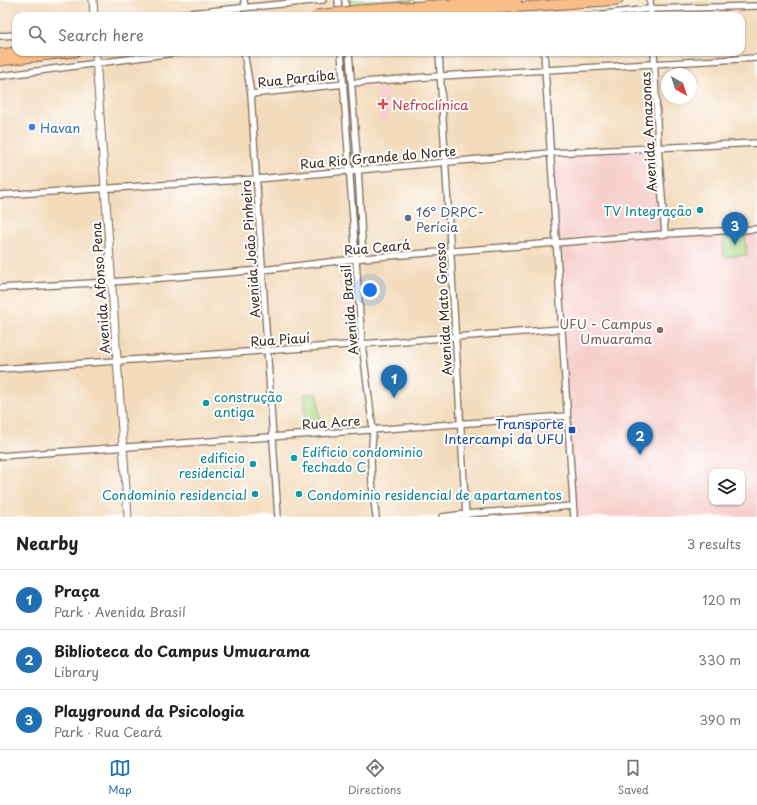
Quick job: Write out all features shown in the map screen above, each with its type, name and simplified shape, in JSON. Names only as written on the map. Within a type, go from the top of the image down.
[{"type":"highway","points":[[409,7],[422,0]]},
{"type":"highway","points":[[343,12],[517,0]]},
{"type":"highway","points":[[455,12],[618,0]]},
{"type":"highway","points":[[0,54],[12,52]]},
{"type":"highway","points":[[0,61],[42,56]]},
{"type":"street","points":[[93,0],[94,12]]},
{"type":"street","points":[[244,0],[245,8]]},
{"type":"street","points":[[202,12],[323,0]]},
{"type":"street","points":[[338,0],[339,12]]},
{"type":"street","points":[[345,0],[346,12]]},
{"type":"street","points":[[650,0],[650,12]]},
{"type":"street","points":[[622,12],[650,9],[757,7]]},
{"type":"street","points":[[0,36],[12,35]]},
{"type":"street","points":[[0,76],[96,61],[143,56]]},
{"type":"street","name":"Avenida João Pinheiro","points":[[245,56],[252,94],[278,517]]},
{"type":"street","name":"Avenida Brasil","points":[[342,56],[362,344],[373,430],[371,461],[376,517]]},
{"type":"street","name":"Avenida Brasil","points":[[349,56],[363,258]]},
{"type":"street","name":"Avenida Mato Grosso","points":[[439,56],[466,516]]},
{"type":"street","points":[[544,56],[574,517]]},
{"type":"street","name":"Avenida Amazonas","points":[[654,56],[658,148],[665,234]]},
{"type":"street","name":"Rua Paraíba","points":[[352,83],[440,76],[757,58]]},
{"type":"street","name":"Avenida Afonso Pena","points":[[96,61],[128,517]]},
{"type":"street","name":"Rua Paraíba","points":[[252,94],[344,84]]},
{"type":"street","name":"Rua Rio Grande do Norte","points":[[0,195],[257,178],[550,152],[757,144]]},
{"type":"street","name":"Rua Ceará","points":[[0,288],[112,282],[262,270],[363,258],[556,244],[665,234],[757,229]]},
{"type":"street","name":"Rua Piauí","points":[[0,369],[561,329]]},
{"type":"street","name":"Rua Acre","points":[[0,456],[567,416]]},
{"type":"street","points":[[442,517],[573,506]]},
{"type":"shaded area","name":"Nefroclínica","points":[[377,85],[387,85],[389,122],[379,123]]},
{"type":"shaded area","name":"UFU - Campus Umuarama","points":[[659,148],[665,234],[757,229],[757,517],[575,517],[551,153]]},
{"type":"green space","points":[[350,0],[415,0],[351,7]]},
{"type":"green space","points":[[745,234],[747,255],[724,257],[723,235]]},
{"type":"green space","points":[[304,394],[318,394],[320,429],[306,430]]},
{"type":"place","name":"Nefroclínica","points":[[383,104]]},
{"type":"place","name":"Havan","points":[[32,127]]},
{"type":"place","name":"TV Integração","points":[[700,210]]},
{"type":"place","name":"16° DRPC- Perícia","points":[[408,218]]},
{"type":"place","name":"Playground da Psicologia","points":[[735,245]]},
{"type":"place","name":"UFU - Campus Umuarama","points":[[660,330]]},
{"type":"place","name":"Praça","points":[[394,398]]},
{"type":"place","name":"construção antiga","points":[[206,403]]},
{"type":"place","name":"Transporte Intercampi da UFU","points":[[572,430]]},
{"type":"place","name":"Biblioteca do Campus Umuarama","points":[[640,455]]},
{"type":"place","name":"Edificio condominio fechado C","points":[[294,458]]},
{"type":"place","name":"edificio residencial","points":[[253,464]]},
{"type":"place","name":"Condominio residencial","points":[[255,494]]},
{"type":"place","name":"Condominio residencial de apartamentos","points":[[299,494]]}]
